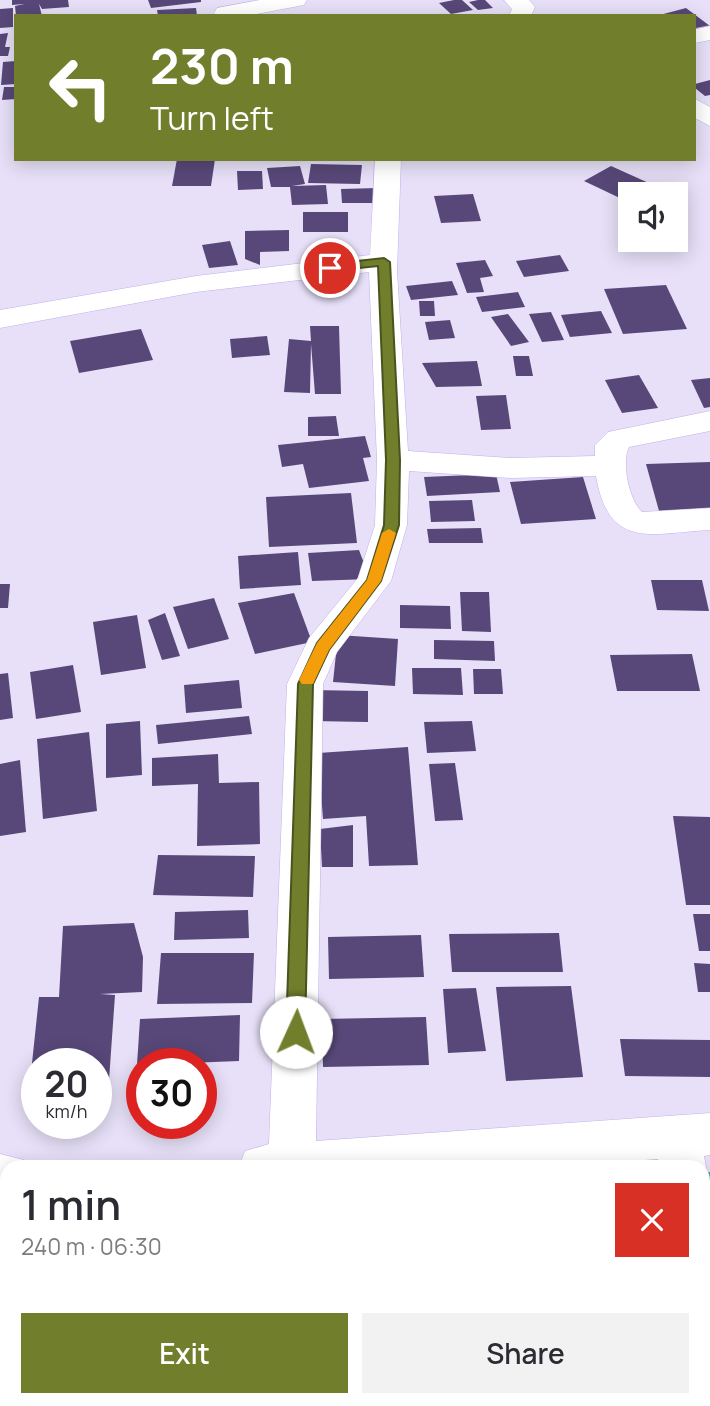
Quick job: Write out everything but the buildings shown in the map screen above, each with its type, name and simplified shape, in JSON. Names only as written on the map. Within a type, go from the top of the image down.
[{"type":"street","points":[[223,10],[296,0]]},
{"type":"street","points":[[515,0],[524,7],[521,14]]},
{"type":"street","points":[[696,107],[710,119]]},
{"type":"street","points":[[277,1160],[305,684],[322,647],[374,581],[391,525],[393,460],[384,262],[388,161]]},
{"type":"street","points":[[0,319],[196,284],[384,262]]},
{"type":"street","points":[[710,421],[619,439],[611,446],[610,466],[620,510],[631,521],[710,521]]},
{"type":"street","points":[[393,460],[510,468],[610,466]]},
{"type":"street","points":[[414,1160],[688,1146]]},
{"type":"slow traffic","points":[[307,680],[322,647],[374,581],[389,533]]},
{"type":"route","points":[[296,1032],[305,684],[322,647],[374,581],[391,525],[393,492],[384,262],[330,268]]}]
